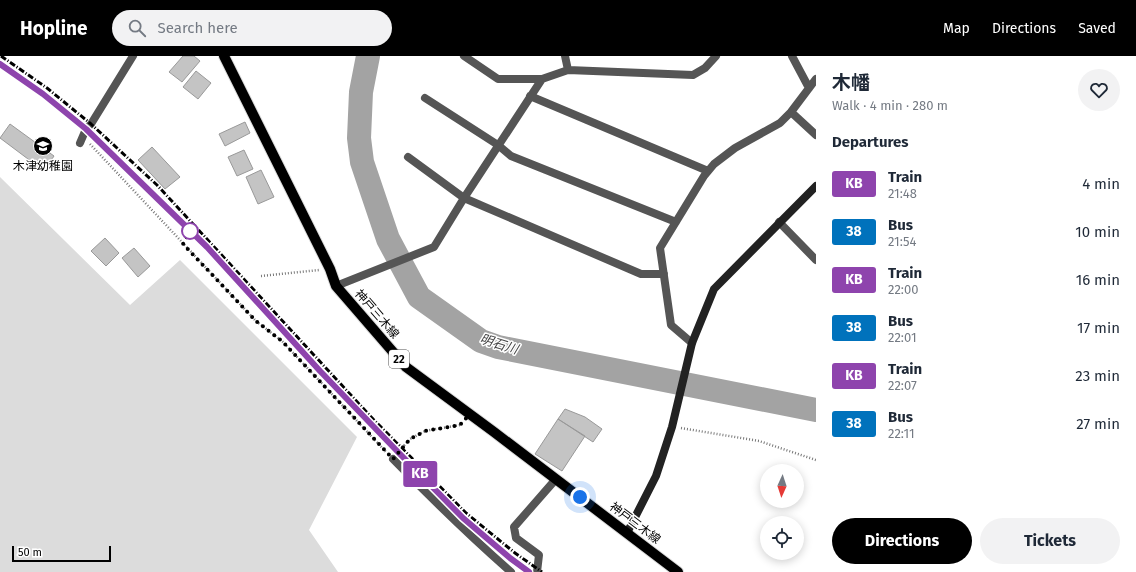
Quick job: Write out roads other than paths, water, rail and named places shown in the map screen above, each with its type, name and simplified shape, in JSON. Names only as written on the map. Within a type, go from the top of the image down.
[{"type":"main road","name":"神戸三木線","points":[[224,56],[330,269],[336,286],[406,367],[678,572]]},
{"type":"street","points":[[82,140],[86,129],[91,124],[133,56]]},
{"type":"street","points":[[464,56],[498,80],[542,78],[568,70],[693,75],[705,68],[716,56]]},
{"type":"street","points":[[566,56],[568,70]]},
{"type":"street","points":[[792,56],[809,88]]},
{"type":"street","points":[[336,286],[434,247],[542,78]]},
{"type":"street","points":[[692,343],[671,325],[660,248],[708,171],[714,164],[735,148],[780,123],[791,112],[816,79]]},
{"type":"street","points":[[530,96],[708,171]]},
{"type":"street","points":[[425,98],[498,145],[511,156],[676,222]]},
{"type":"street","points":[[791,112],[816,135]]},
{"type":"street","points":[[408,157],[464,198],[641,274],[664,274]]},
{"type":"street","points":[[627,533],[656,476],[672,427],[692,343],[714,289],[816,186]]},
{"type":"street","points":[[779,222],[816,260]]},
{"type":"street","points":[[393,459],[432,499],[511,572]]},
{"type":"street","points":[[537,572],[539,556],[516,538],[514,527],[556,479]]},
{"type":"waterway","name":"明石川","points":[[368,56],[361,92],[359,138],[362,162],[388,239],[419,297],[481,341],[498,347],[816,410]]},
{"type":"railway","points":[[1,56],[47,88],[91,124],[157,185],[373,419],[466,513],[515,553],[542,572]]},
{"type":"railway","points":[[0,64],[43,94],[86,129],[150,191],[207,247],[320,371],[440,495]]},
{"type":"railway","points":[[472,525],[510,558],[529,572]]},
{"type":"train","name":"KB","points":[[0,64],[43,94],[86,129],[207,247],[320,371],[463,518],[529,572]]},
{"type":"place","name":"木津幼稚園","points":[[43,146]]}]
